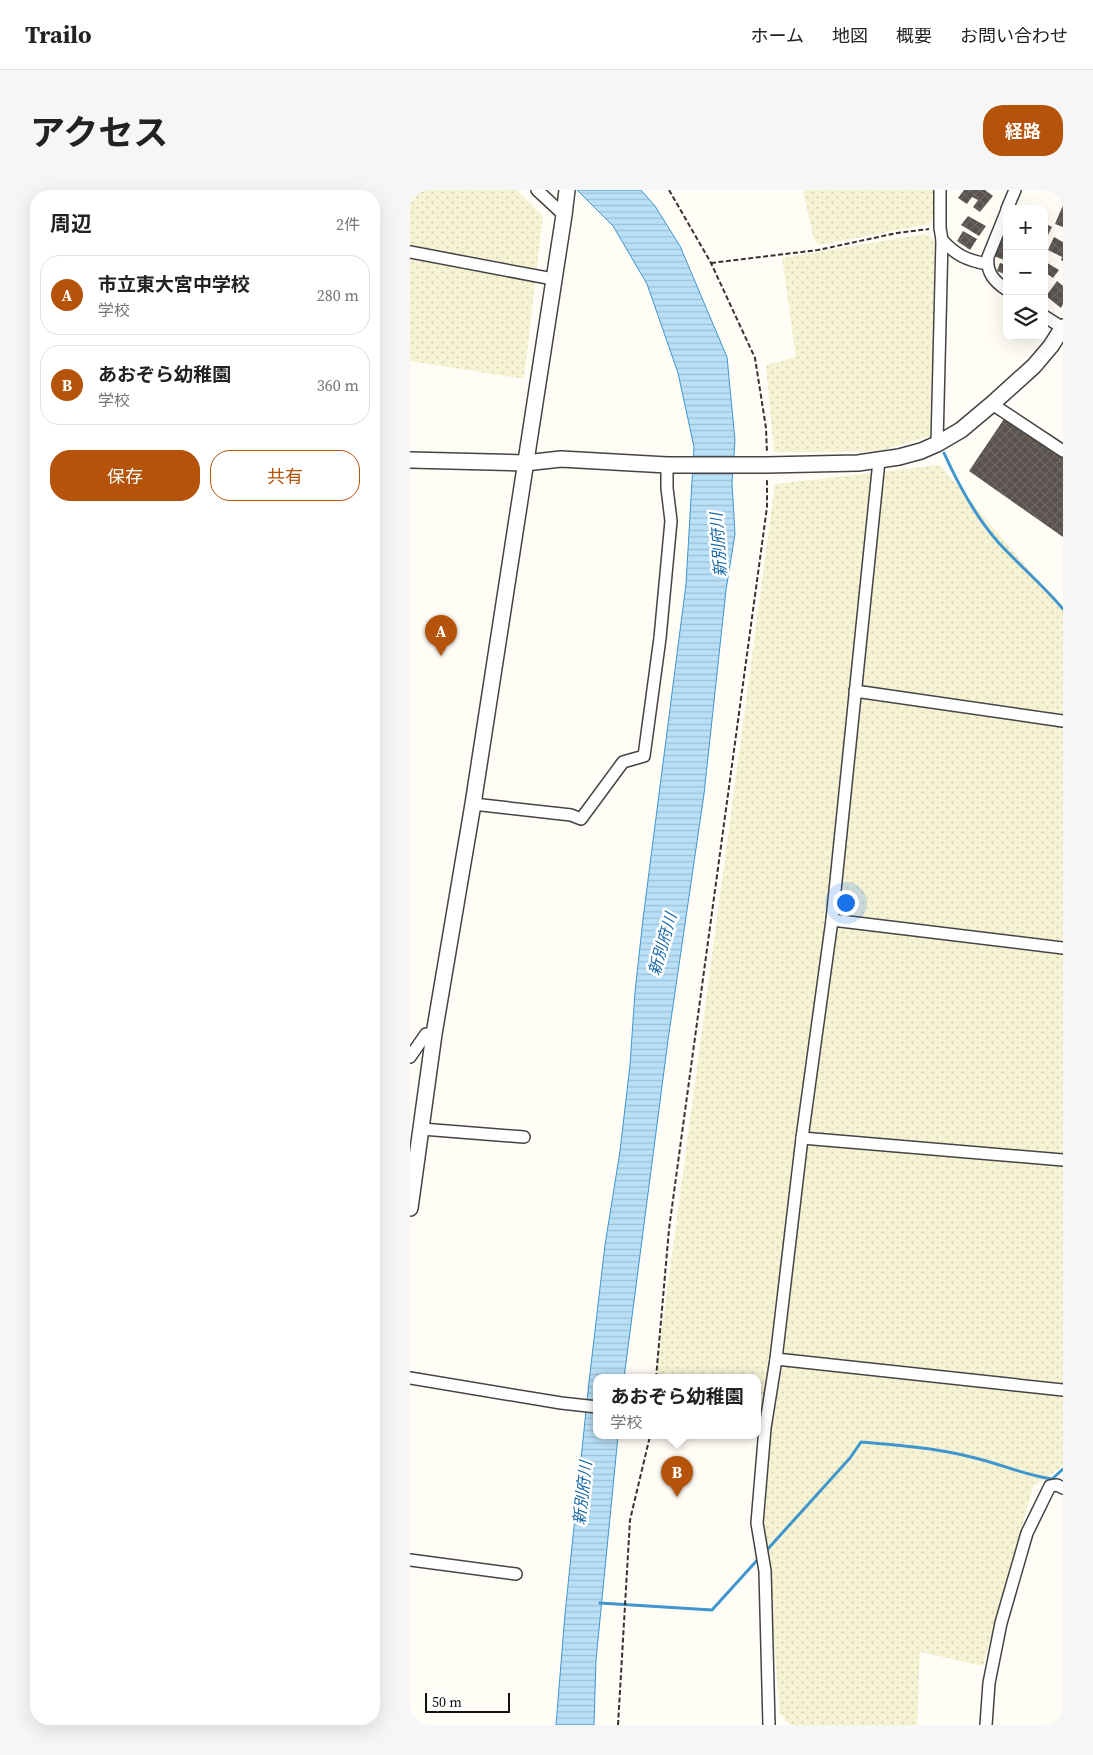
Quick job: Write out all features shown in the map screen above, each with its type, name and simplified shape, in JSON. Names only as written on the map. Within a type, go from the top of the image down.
[{"type":"street","points":[[410,1208],[434,1034],[474,804],[566,202],[537,190]]},
{"type":"street","points":[[937,444],[941,234],[940,190]]},
{"type":"street","points":[[1009,205],[1015,190]]},
{"type":"street","points":[[1003,219],[987,264],[994,281],[1003,287]]},
{"type":"street","points":[[941,234],[955,253],[975,262],[987,264]]},
{"type":"street","points":[[410,252],[554,279]]},
{"type":"street","points":[[410,460],[526,463],[561,459],[670,464],[767,465],[879,461],[921,452],[961,430],[1034,366],[1063,328],[1048,319]]},
{"type":"street","points":[[992,404],[1063,451]]},
{"type":"street","points":[[761,1427],[776,1359],[802,1138],[832,920],[879,461]]},
{"type":"street","points":[[474,804],[571,815],[581,819],[623,762],[644,756],[660,638],[671,521],[667,488],[670,464]]},
{"type":"street","points":[[855,691],[1063,720]]},
{"type":"street","points":[[832,920],[1063,948]]},
{"type":"street","points":[[410,1057],[426,1034],[434,1034]]},
{"type":"street","points":[[422,1129],[524,1137]]},
{"type":"street","points":[[802,1138],[1063,1160]]},
{"type":"street","points":[[776,1359],[1063,1390]]},
{"type":"street","points":[[410,1378],[593,1407]]},
{"type":"street","points":[[760,1439],[757,1523],[765,1572],[769,1725]]},
{"type":"street","points":[[986,1725],[989,1683],[1000,1623],[1027,1533],[1050,1486],[1057,1485],[1063,1488]]},
{"type":"street","points":[[410,1560],[516,1574]]},
{"type":"path","points":[[656,1374],[669,1229],[767,507],[766,428],[755,358],[711,263],[669,190]]},
{"type":"path","points":[[711,263],[818,250],[897,233],[941,234]]},
{"type":"path","points":[[618,1725],[630,1520],[649,1439]]},
{"type":"shaded area","points":[[410,190],[517,190],[543,216],[524,379],[410,361]]},
{"type":"shaded area","points":[[803,190],[933,190],[934,216],[929,224],[819,245],[813,236]]},
{"type":"shaded area","points":[[924,234],[935,240],[930,436],[876,452],[774,452],[766,365],[796,357],[782,258]]},
{"type":"shaded area","points":[[940,465],[1063,610],[1063,1466],[1033,1487],[983,1666],[920,1652],[917,1725],[790,1725],[780,1714],[757,1439],[761,1439],[761,1374],[656,1374],[775,484]]},
{"type":"water","name":"新別府川","points":[[577,190],[641,190],[655,206],[680,246],[727,357],[735,440],[732,483],[735,534],[726,590],[704,794],[668,1040],[625,1374],[593,1374],[593,1439],[618,1439],[596,1660],[594,1725],[556,1725],[565,1614],[589,1382],[605,1245],[620,1151],[643,919],[686,584],[694,447],[678,373],[647,284],[613,226]]},
{"type":"building","points":[[964,190],[985,190],[993,196],[980,212],[973,207],[978,200],[972,197],[967,204],[958,198]]},
{"type":"building","points":[[1063,205],[1063,227],[1055,224]]},
{"type":"building","points":[[968,216],[986,226],[979,236],[961,225]]},
{"type":"building","points":[[1048,225],[1052,227],[1048,235]]},
{"type":"building","points":[[963,231],[977,239],[970,250],[957,241]]},
{"type":"building","points":[[1001,235],[1003,236],[1003,259],[994,256]]},
{"type":"building","points":[[1054,237],[1063,242],[1063,261],[1061,260],[1062,257],[1048,250]]},
{"type":"building","points":[[1000,263],[1003,264],[1003,273],[997,271]]},
{"type":"building","points":[[1048,263],[1059,270],[1053,278],[1048,274]]},
{"type":"building","points":[[1057,281],[1063,286],[1063,304],[1061,308],[1048,298],[1048,293]]},
{"type":"building","points":[[1006,416],[1063,455],[1063,537],[969,471]]},
{"type":"waterway","points":[[944,453],[968,499],[990,532],[1063,609]]},
{"type":"waterway","points":[[766,1551],[850,1458],[861,1442],[954,1453],[1031,1475],[1052,1479],[1063,1469]]},
{"type":"waterway","points":[[600,1603],[712,1610],[760,1557]]},
{"type":"place","name":"市立東大宮中学校","points":[[441,656]]},
{"type":"place","name":"あおぞら幼稚園","points":[[677,1497]]}]
